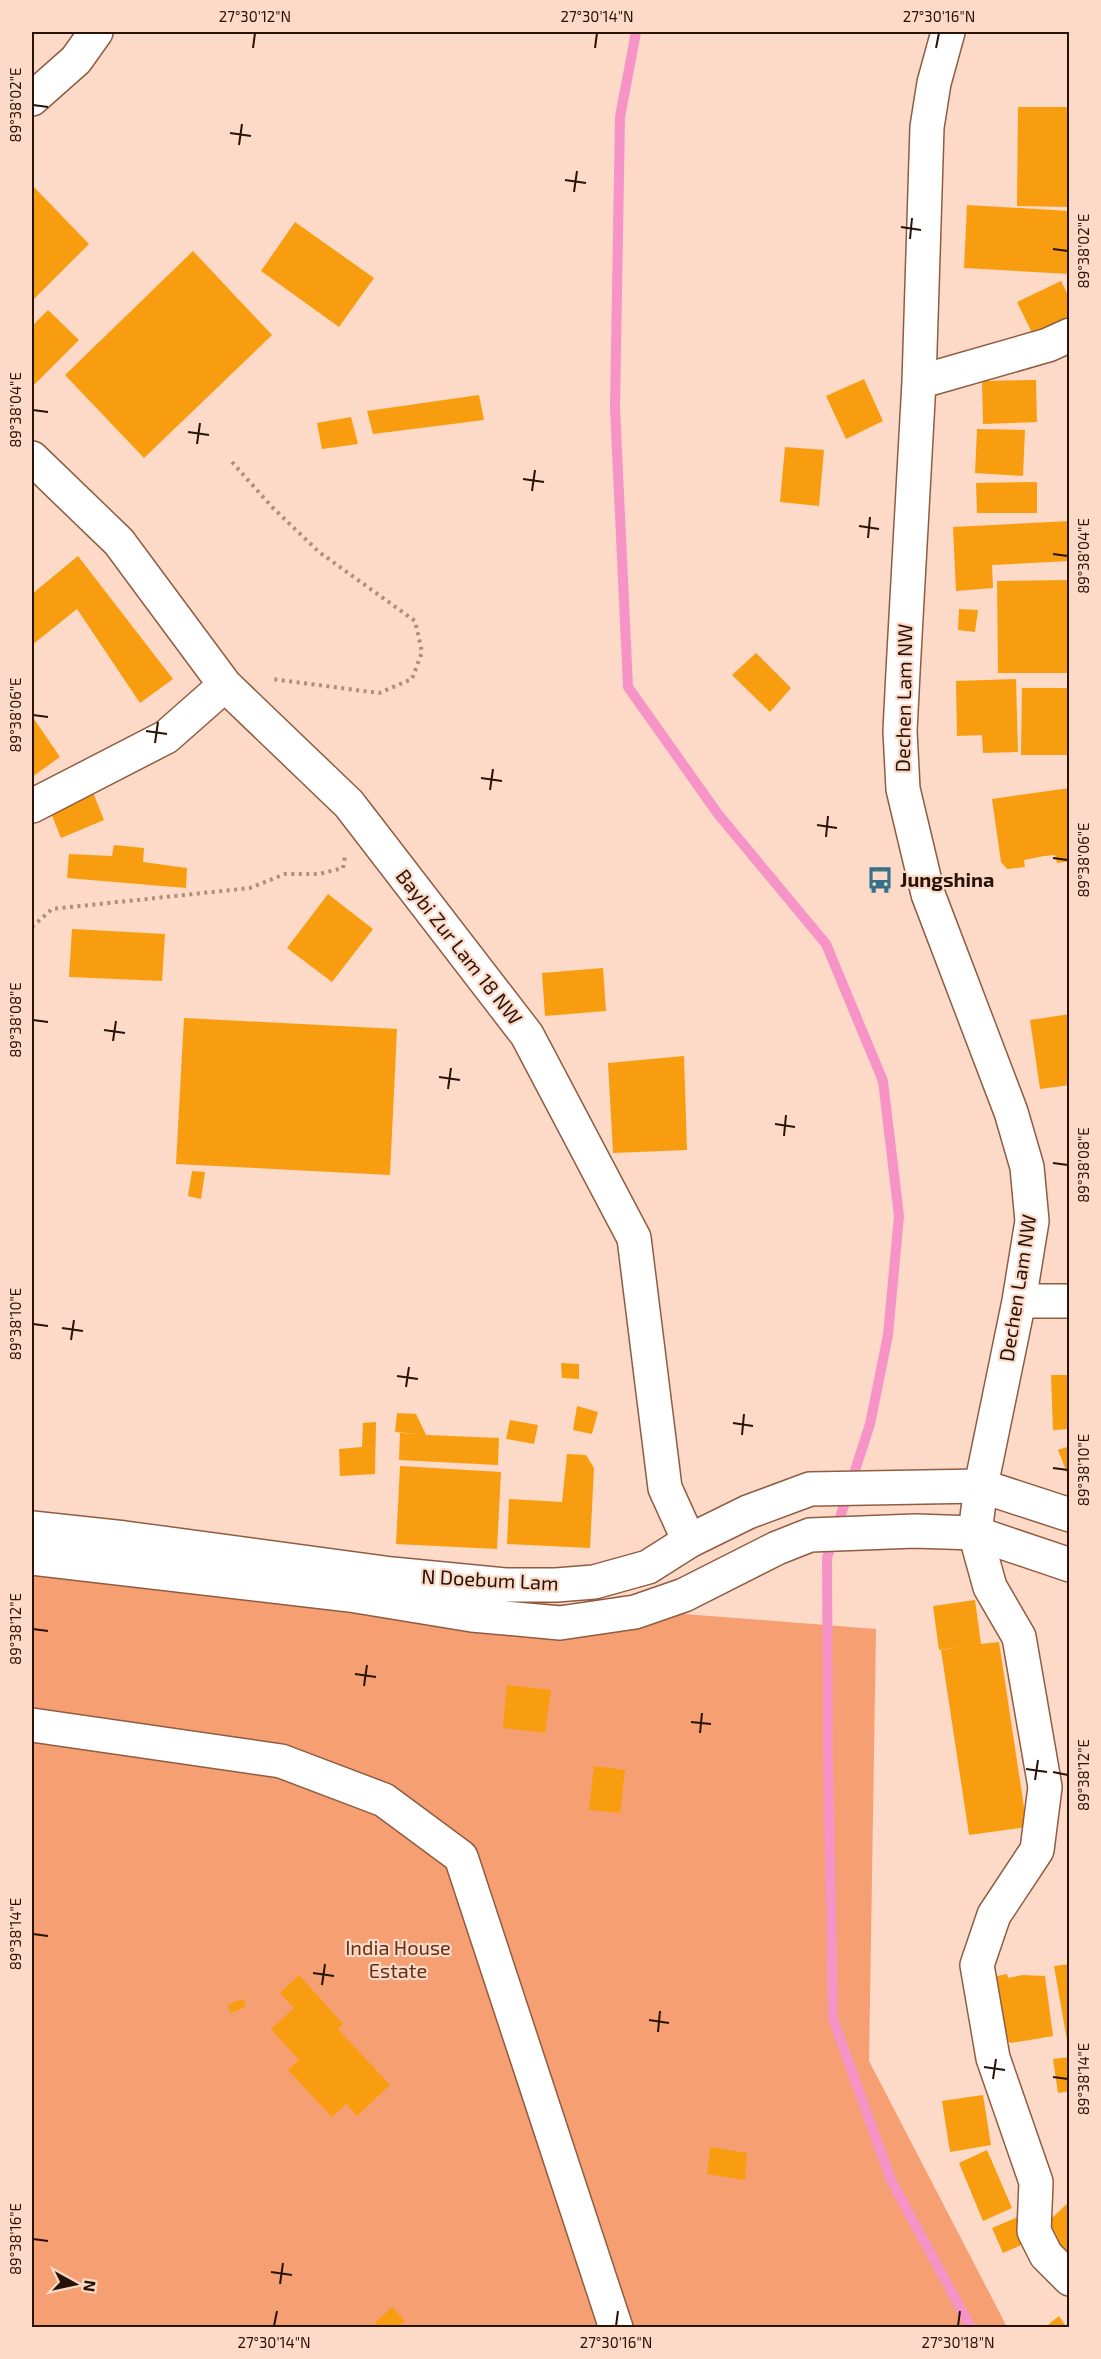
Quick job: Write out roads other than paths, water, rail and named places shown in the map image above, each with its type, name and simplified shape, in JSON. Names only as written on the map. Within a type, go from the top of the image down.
[{"type":"street","points":[[32,99],[76,60],[96,32]]},
{"type":"street","name":"Dechen Lam NW","points":[[948,32],[934,83],[927,127],[919,382],[900,731],[903,789],[928,894],[1011,1112],[1027,1167],[1032,1221],[1019,1300],[981,1486],[975,1533]]},
{"type":"street","points":[[919,382],[1048,345],[1070,335]]},
{"type":"street","name":"Baybi Zur Lam 18 NW","points":[[32,458],[119,542],[225,685],[349,804],[527,1035],[634,1238],[665,1488],[689,1541]]},
{"type":"street","points":[[32,806],[166,737],[225,685]]},
{"type":"street","points":[[1019,1300],[1070,1301]]},
{"type":"street","name":"N Doebum Lam","points":[[32,1528],[125,1538],[393,1575],[505,1585],[556,1586],[594,1582],[648,1567],[689,1541],[748,1512],[810,1489],[981,1486],[1070,1515]]},
{"type":"street","points":[[32,1558],[350,1595],[472,1615],[560,1623],[645,1609],[684,1595],[777,1548],[810,1535],[888,1532],[975,1533],[1070,1565]]},
{"type":"street","points":[[975,1533],[990,1587],[1019,1637],[1045,1787],[1037,1850],[994,1915],[977,1965],[993,2058],[1036,2182],[1034,2231],[1046,2255],[1070,2280]]},
{"type":"street","points":[[32,1725],[281,1761],[384,1800],[461,1857],[616,2328]]},
{"type":"waterway","points":[[636,32],[620,117],[615,408],[628,687],[718,814],[826,944],[883,1081],[899,1216],[888,1335],[870,1424],[827,1558],[833,2019],[891,2180],[971,2328]]},
{"type":"place","name":"Jungshina","points":[[880,880]]},
{"type":"park label","name":"India House Estate","points":[[398,1960]]}]
